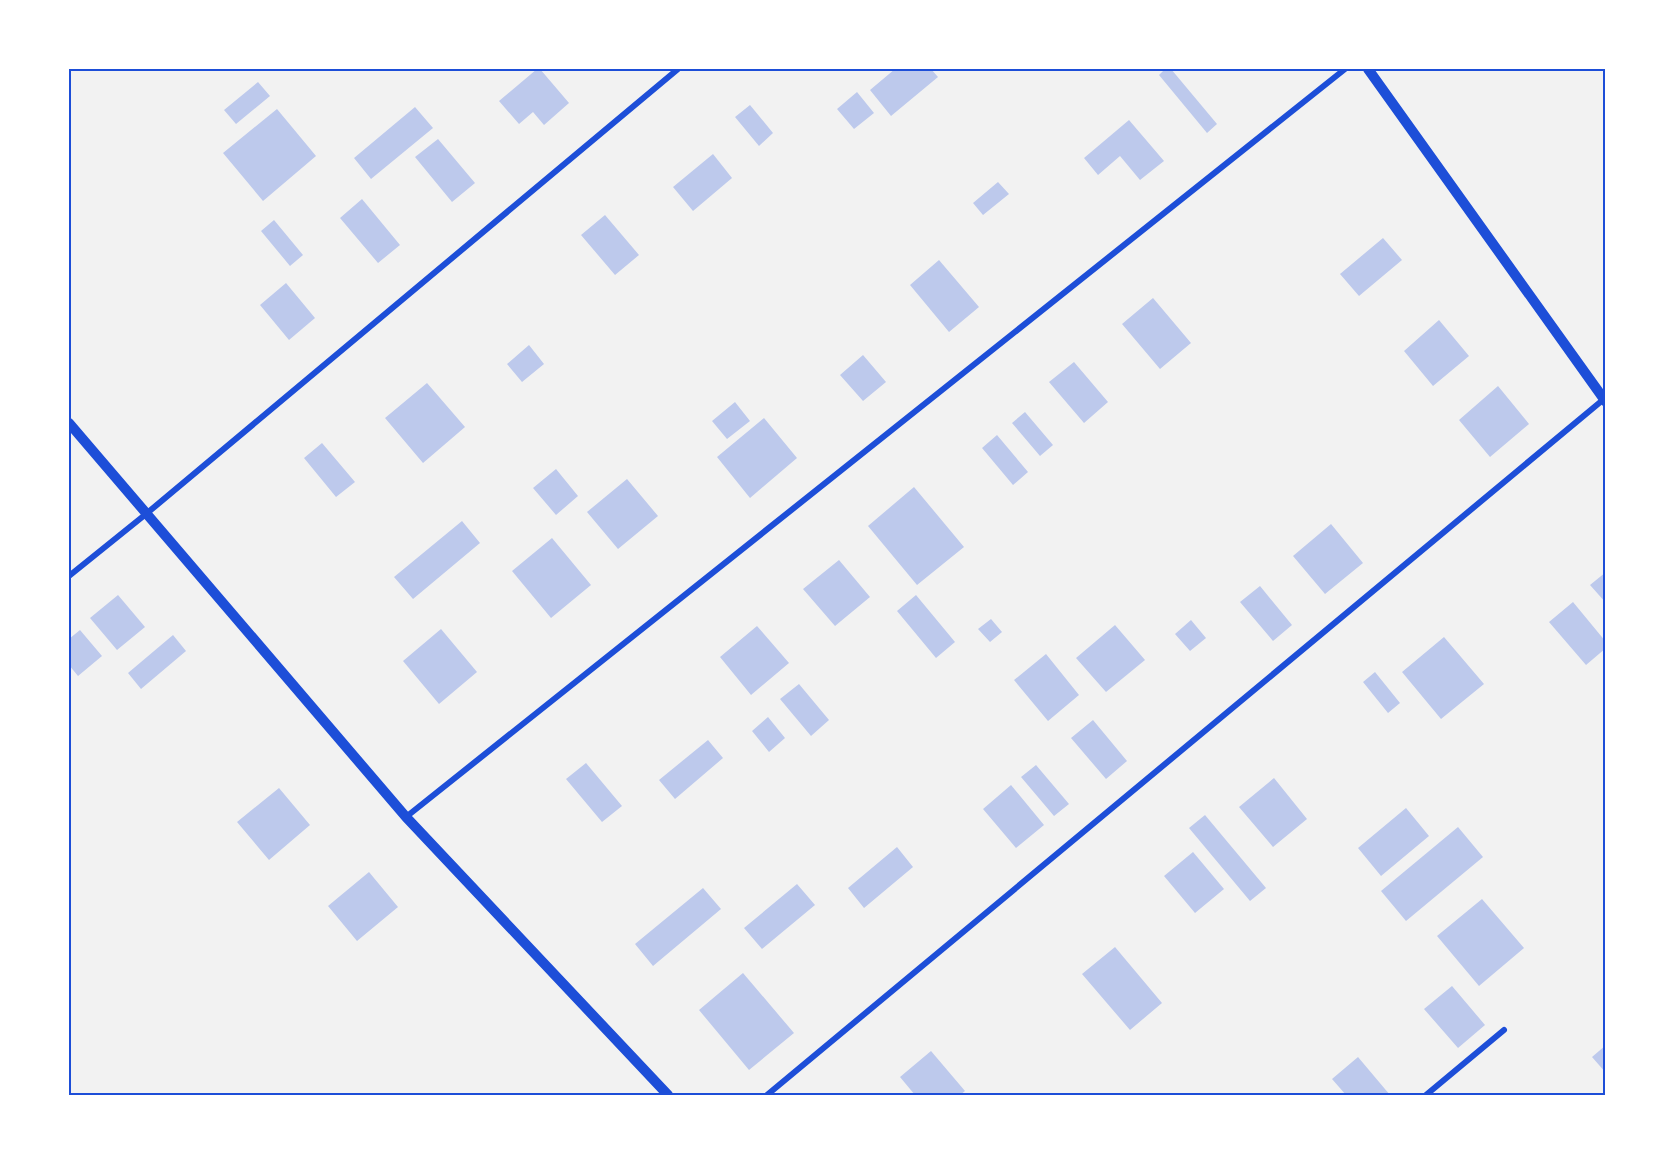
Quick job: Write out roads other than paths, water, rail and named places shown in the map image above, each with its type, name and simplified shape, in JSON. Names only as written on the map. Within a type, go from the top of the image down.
[{"type":"street","points":[[69,576],[678,69]]},
{"type":"street","points":[[406,817],[1345,69]]},
{"type":"street","points":[[767,1095],[1605,401],[1368,69]]},
{"type":"street","points":[[69,423],[406,817],[668,1095]]},
{"type":"street","points":[[1426,1095],[1504,1030]]}]
